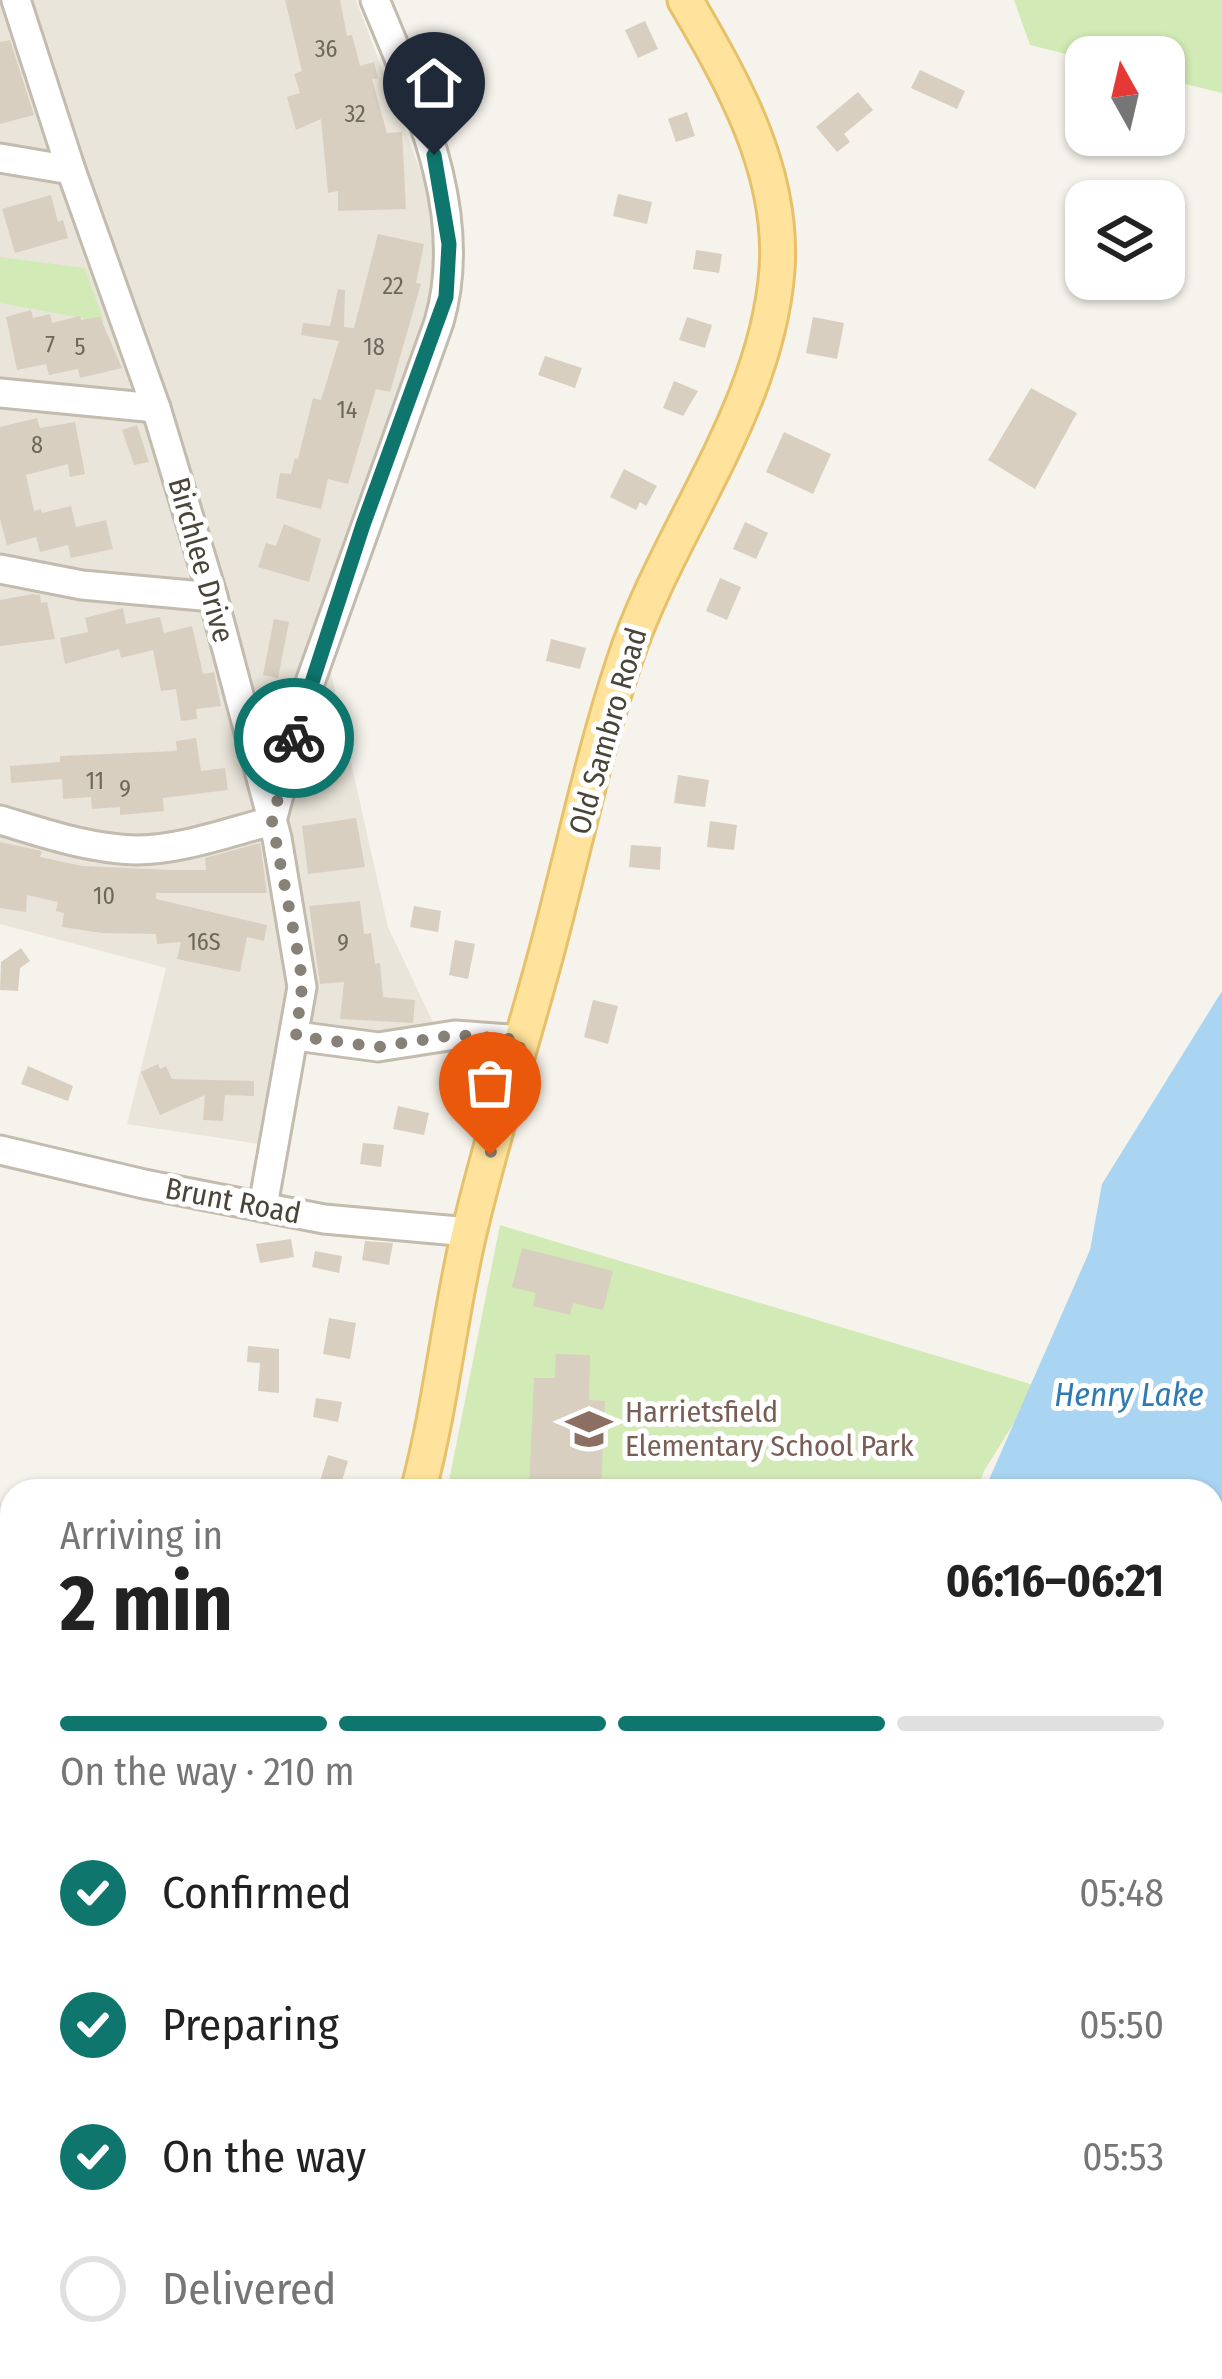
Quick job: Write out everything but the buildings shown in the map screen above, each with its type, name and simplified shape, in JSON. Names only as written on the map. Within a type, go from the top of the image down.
[{"type":"main road","name":"Old Sambro Road","points":[[420,1479],[469,1232],[624,659],[671,545],[736,421],[760,356],[775,290],[777,237],[770,182],[742,101],[685,0]]},
{"type":"street","name":"Birchlee Drive","points":[[16,0],[70,170],[156,408],[213,597],[272,821],[302,987],[263,1207]]},
{"type":"street","points":[[0,820],[78,842],[139,850],[272,821],[308,688],[439,322],[450,271],[434,155],[375,0]]},
{"type":"street","points":[[0,158],[70,170]]},
{"type":"street","points":[[0,393],[156,408]]},
{"type":"street","points":[[0,569],[82,585],[213,597]]},
{"type":"street","points":[[296,1036],[378,1047],[454,1035],[522,1040]]},
{"type":"street","name":"Brunt Road","points":[[0,1150],[143,1184],[354,1224],[469,1232]]},
{"type":"shaded area","points":[[0,0],[356,0],[426,186],[434,237],[434,294],[318,616],[388,927],[438,1033],[286,1029],[259,1144],[127,1124],[166,968],[0,924]]},
{"type":"green space","points":[[1014,0],[1222,0],[1222,93],[1185,84],[1185,36],[1065,36],[1065,54],[1030,45]]},
{"type":"green space","points":[[0,257],[85,268],[104,322],[0,303]]},
{"type":"green space","points":[[500,1225],[1037,1386],[981,1479],[449,1479]]},
{"type":"water","name":"Henry Lake","points":[[1222,991],[1222,1479],[989,1479],[1090,1250],[1102,1184]]},
{"type":"way so far","points":[[294,738],[272,821],[300,964],[296,1036],[378,1047],[454,1035],[522,1040],[490,1155]]},
{"type":"place","name":"Harrietsfield Elementary School Park","points":[[589,1429]]},
{"type":"route","points":[[294,738],[363,525],[446,297],[449,244],[434,155]]}]
